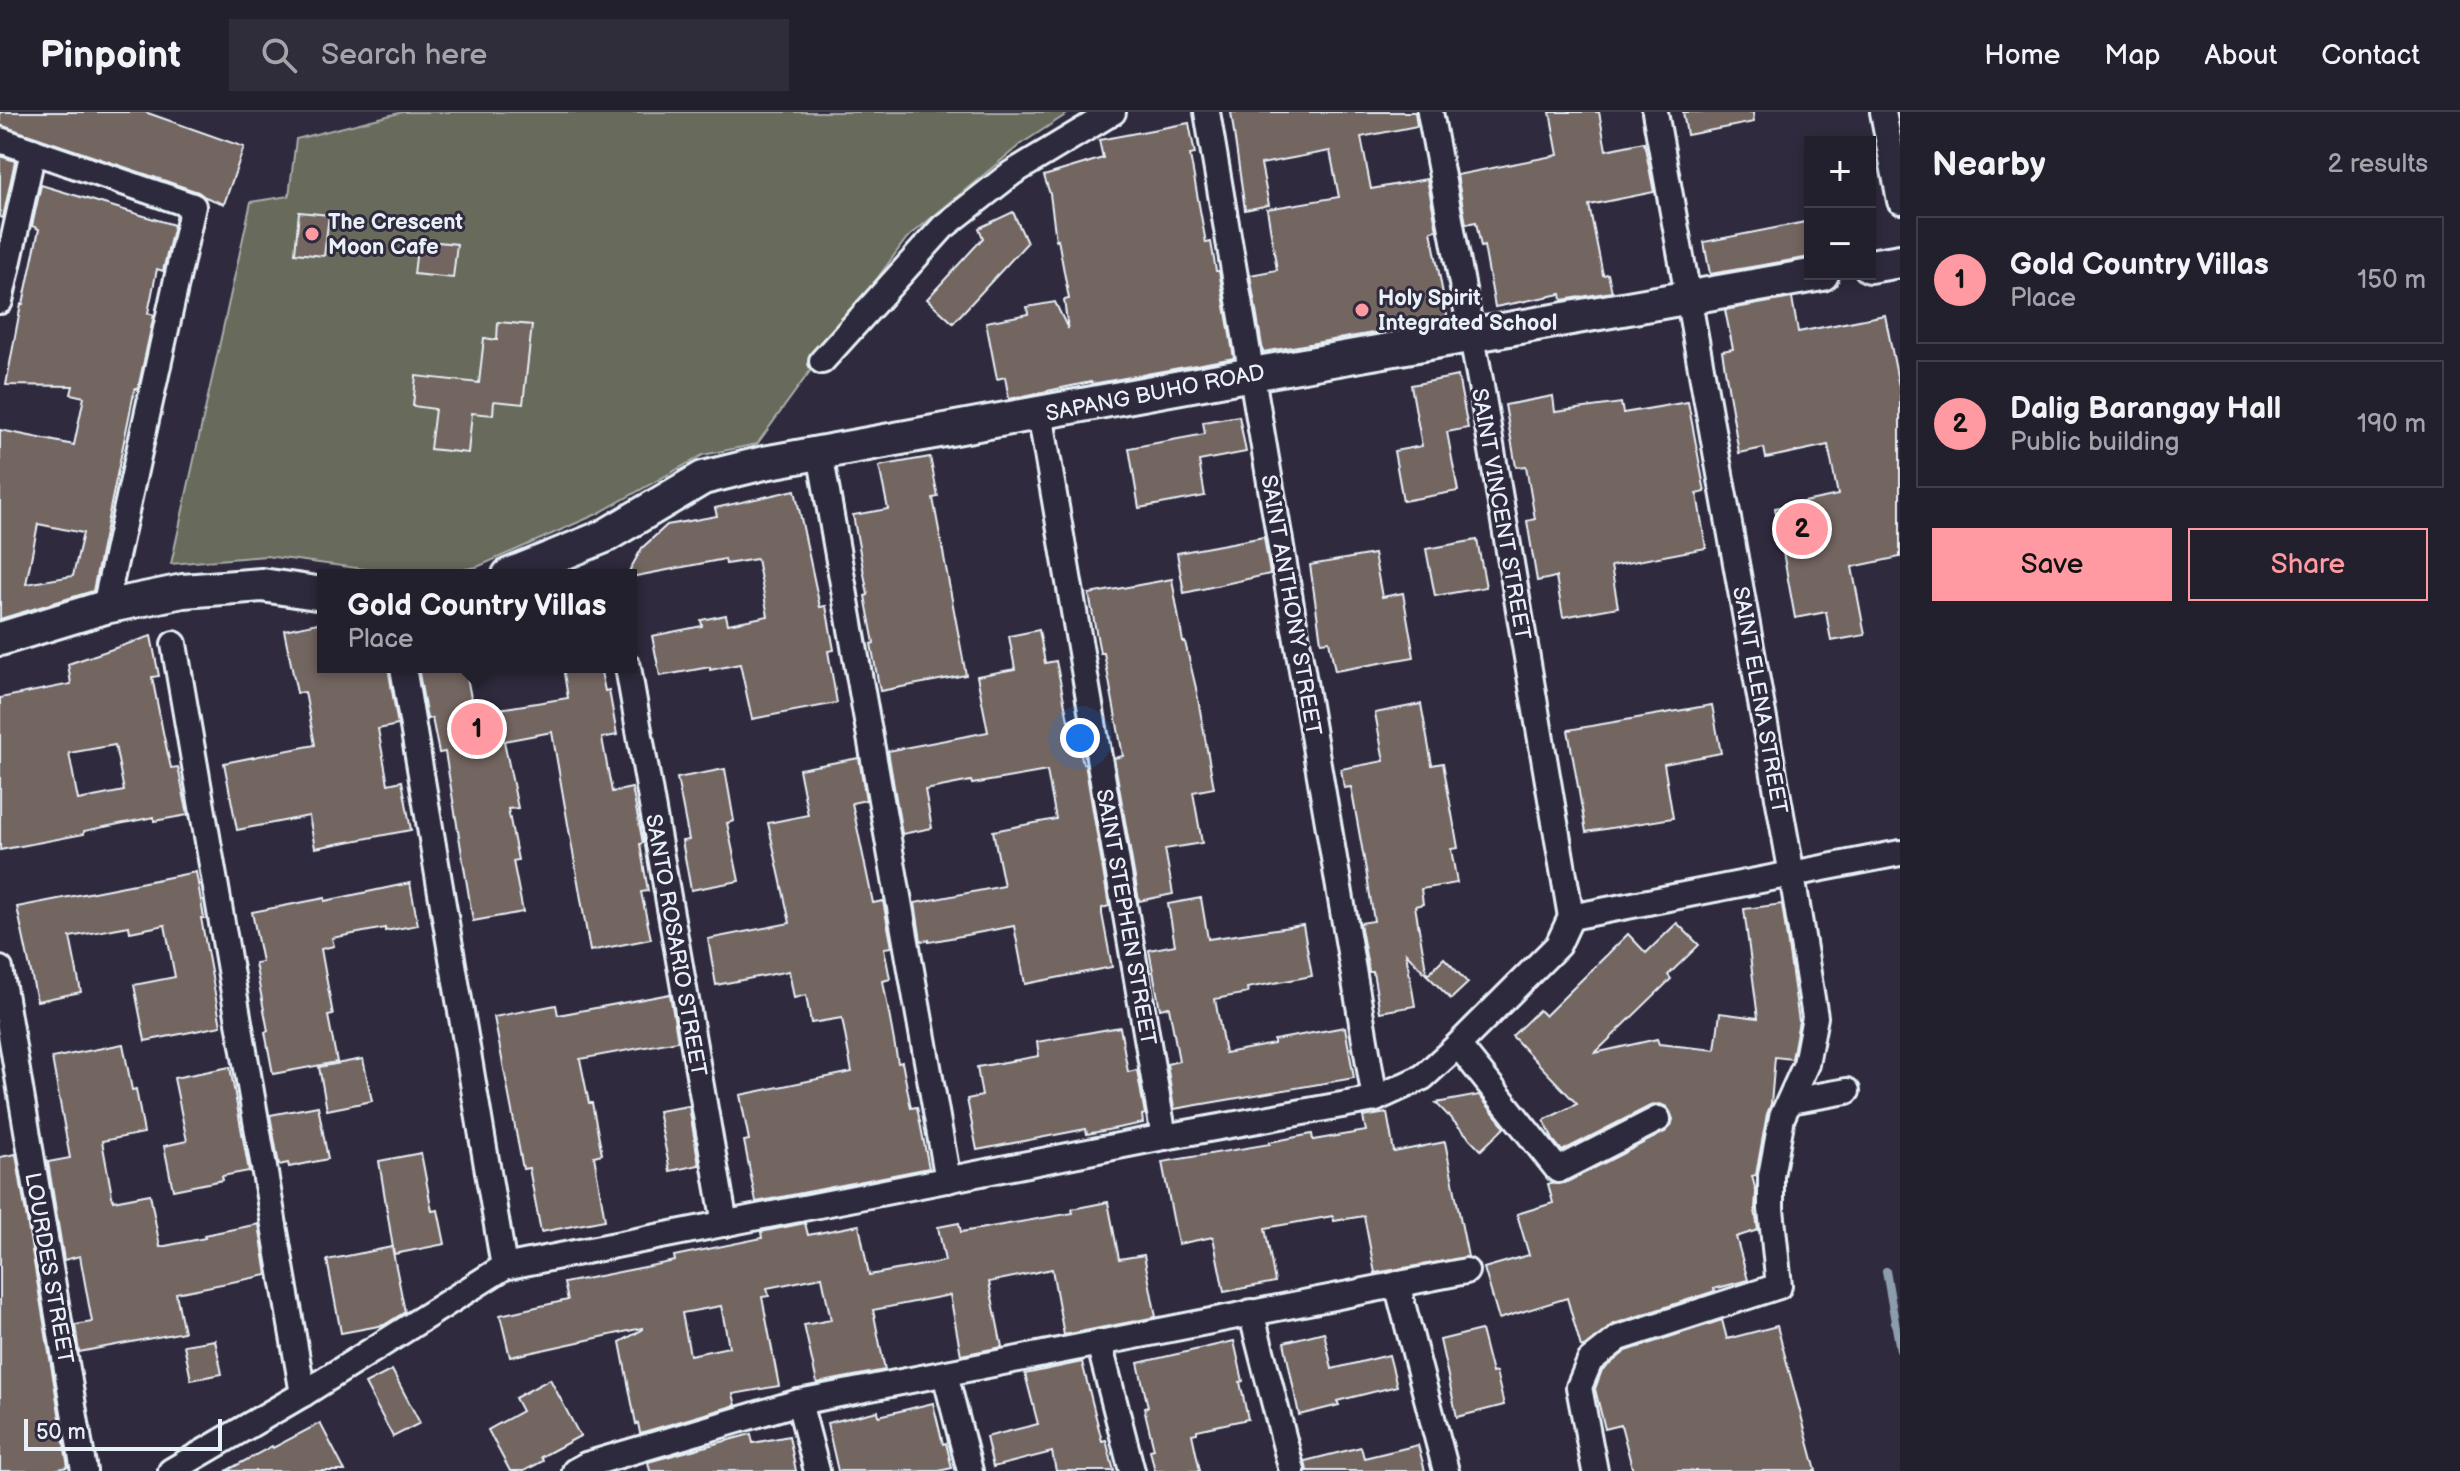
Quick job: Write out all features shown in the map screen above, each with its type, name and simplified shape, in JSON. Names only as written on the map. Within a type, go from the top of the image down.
[{"type":"street","points":[[822,361],[943,227],[1012,173],[1113,112]]},
{"type":"street","name":"SAINT ANTHONY STREET","points":[[1207,112],[1375,1099]]},
{"type":"street","name":"SAINT VINCENT STREET","points":[[1430,112],[1472,335],[1571,917]]},
{"type":"street","name":"SAINT ELENA STREET","points":[[1595,1471],[1579,1387],[1590,1361],[1619,1338],[1779,1286],[1771,1176],[1782,1117],[1806,1064],[1815,1017],[1655,112]]},
{"type":"street","points":[[1883,112],[1900,201]]},
{"type":"street","points":[[0,140],[193,206],[105,607]]},
{"type":"street","points":[[0,301],[33,151]]},
{"type":"street","points":[[1876,265],[1900,261]]},
{"type":"street","name":"SAPANG BUHO ROAD","points":[[524,569],[605,536],[703,478],[764,463],[1804,277]]},
{"type":"street","name":"SAINT STEPHEN STREET","points":[[1040,413],[1164,1137]]},
{"type":"street","points":[[820,453],[948,1180]]},
{"type":"street","points":[[0,639],[105,607],[183,591],[262,585],[317,593]]},
{"type":"street","points":[[174,644],[303,1394]]},
{"type":"street","points":[[404,673],[504,1267]]},
{"type":"street","name":"SANTO ROSARIO STREET","points":[[629,673],[725,1224]]},
{"type":"street","points":[[171,1471],[303,1394],[504,1267],[1164,1137],[1375,1099],[1423,1077],[1458,1045],[1558,945],[1571,917],[1900,853]]},
{"type":"street","name":"LOURDES STREET","points":[[0,969],[84,1471]]},
{"type":"street","points":[[1458,1045],[1558,1170],[1658,1119]]},
{"type":"street","points":[[1790,1101],[1847,1091]]},
{"type":"street","points":[[575,1471],[586,1465],[799,1402],[1466,1271]]},
{"type":"street","points":[[1397,1284],[1446,1471]]},
{"type":"street","points":[[1251,1312],[1292,1471]]},
{"type":"street","points":[[1099,1343],[1132,1471]]},
{"type":"street","points":[[945,1374],[970,1471]]},
{"type":"street","points":[[799,1402],[817,1471]]},
{"type":"green space","points":[[403,112],[1070,112],[1021,144],[906,239],[757,444],[703,455],[597,514],[477,567],[365,569],[266,556],[171,564],[251,202],[289,196],[296,139]]},
{"type":"building","points":[[0,112],[145,112],[244,147],[224,204],[198,192],[0,125]]},
{"type":"building","points":[[1231,112],[1415,112],[1417,126],[1361,137],[1371,189],[1427,179],[1437,230],[1431,231],[1448,320],[1263,352],[1250,275],[1277,270],[1267,209],[1339,197],[1330,151],[1261,164],[1269,205],[1245,210]]},
{"type":"building","points":[[1550,112],[1599,112],[1606,150],[1644,142],[1654,192],[1589,205],[1603,275],[1608,274],[1612,292],[1562,300],[1561,294],[1495,307],[1484,246],[1481,247],[1476,222],[1466,224],[1457,175],[1558,155]]},
{"type":"building","points":[[1683,112],[1753,112],[1754,122],[1687,135]]},
{"type":"building","points":[[1189,123],[1195,154],[1190,155],[1206,243],[1211,242],[1216,271],[1219,271],[1234,358],[1009,399],[1005,377],[997,379],[986,322],[1028,314],[1027,307],[1055,302],[1068,329],[1064,300],[1069,299],[1044,176],[1103,158],[1099,140]]},
{"type":"building","points":[[0,156],[15,161],[3,218],[0,217]]},
{"type":"building","points":[[41,185],[174,225],[163,271],[157,269],[148,313],[154,315],[138,389],[135,388],[93,591],[0,619],[0,430],[74,445],[84,397],[71,394],[73,386],[6,385],[39,229],[32,226]],"holes":[[[38,524],[83,533],[73,576],[26,584]]]},
{"type":"building","name":"The Crescent Moon Cafe","points":[[299,212],[329,215],[324,256],[295,253]]},
{"type":"building","points":[[1013,212],[1027,243],[953,323],[927,299],[983,238],[979,228]]},
{"type":"building","points":[[1804,222],[1804,258],[1710,274],[1704,242]]},
{"type":"building","points":[[418,240],[457,244],[453,278],[414,274]]},
{"type":"building","points":[[1792,298],[1798,332],[1885,315],[1900,391],[1900,557],[1852,567],[1865,635],[1831,641],[1826,612],[1795,618],[1775,508],[1838,495],[1828,445],[1766,458],[1764,448],[1739,453],[1722,351],[1733,349],[1725,310]]},
{"type":"building","points":[[498,322],[532,325],[523,404],[494,401],[493,415],[472,413],[468,453],[430,449],[435,409],[413,406],[416,376],[479,383],[484,338],[497,340]]},
{"type":"building","points":[[1458,376],[1468,428],[1447,432],[1458,491],[1403,501],[1394,451],[1422,446],[1411,385]]},
{"type":"building","points":[[1553,396],[1555,412],[1621,403],[1623,413],[1688,402],[1705,492],[1697,494],[1706,548],[1611,566],[1618,607],[1563,617],[1556,577],[1537,581],[1527,521],[1535,519],[1526,466],[1516,467],[1505,405]]},
{"type":"building","points":[[1239,416],[1246,452],[1199,461],[1205,496],[1139,508],[1129,448],[1205,434],[1203,422]]},
{"type":"building","points":[[930,457],[938,497],[933,498],[966,675],[880,691],[865,596],[868,595],[853,515],[888,509],[879,466]]},
{"type":"building","points":[[795,490],[820,607],[826,606],[834,650],[828,651],[837,703],[752,719],[740,664],[660,676],[652,636],[702,626],[701,620],[726,615],[728,624],[768,616],[757,559],[726,564],[725,559],[637,576],[637,569],[630,569],[642,548],[667,525],[717,516],[715,508]]},
{"type":"building","points":[[1264,537],[1270,574],[1184,593],[1177,553]]},
{"type":"building","points":[[1477,540],[1486,587],[1435,596],[1426,549]]},
{"type":"building","points":[[1374,554],[1382,597],[1403,593],[1414,657],[1335,671],[1329,641],[1321,642],[1310,565]]},
{"type":"building","points":[[1172,579],[1214,788],[1193,792],[1202,843],[1165,849],[1173,894],[1139,901],[1114,758],[1123,756],[1104,653],[1100,653],[1089,594]]},
{"type":"building","points":[[317,623],[317,673],[389,673],[398,725],[378,729],[388,784],[402,781],[411,830],[315,848],[309,816],[237,830],[224,763],[315,745],[305,692],[297,693],[284,630]]},
{"type":"building","points":[[1039,630],[1045,663],[1056,661],[1068,720],[1074,719],[1085,763],[1109,906],[1102,908],[1102,914],[1112,967],[1025,984],[1014,926],[921,941],[915,903],[1004,886],[993,831],[1056,819],[1047,771],[925,790],[932,828],[902,834],[888,751],[988,732],[977,676],[1015,669],[1009,636]]},
{"type":"building","points":[[151,636],[159,676],[152,677],[164,737],[171,768],[178,767],[188,815],[154,821],[154,817],[0,850],[0,698],[71,684],[68,664]],"holes":[[[115,745],[124,791],[78,800],[69,753]]]},
{"type":"building","points":[[419,673],[466,673],[474,713],[568,698],[564,673],[601,673],[605,691],[609,690],[617,735],[602,738],[612,792],[632,788],[643,843],[640,844],[648,891],[641,892],[651,939],[590,951],[552,732],[504,741],[518,808],[508,809],[518,860],[513,861],[523,912],[473,921],[445,752],[439,753],[432,718],[427,719]]},
{"type":"building","points":[[1421,704],[1432,765],[1443,763],[1458,848],[1451,849],[1457,883],[1421,889],[1423,904],[1415,906],[1427,975],[1406,953],[1415,1006],[1380,1012],[1360,923],[1374,921],[1366,870],[1351,787],[1344,788],[1341,769],[1384,761],[1375,713]]},
{"type":"building","points":[[1712,705],[1721,753],[1664,764],[1673,818],[1586,832],[1568,730]]},
{"type":"building","points":[[859,758],[866,800],[852,803],[873,903],[883,901],[892,947],[884,948],[890,979],[883,981],[898,1063],[902,1062],[911,1108],[917,1107],[929,1168],[756,1202],[744,1141],[749,1140],[740,1095],[852,1072],[842,1018],[811,1023],[806,995],[794,998],[789,971],[716,985],[708,939],[790,923],[768,823],[808,815],[799,769]]},
{"type":"building","points":[[725,769],[734,821],[727,823],[739,881],[691,890],[682,841],[689,840],[677,778]]},
{"type":"building","points":[[196,872],[204,918],[201,918],[221,1026],[145,1041],[134,985],[175,977],[165,925],[130,932],[129,926],[70,937],[81,992],[37,1001],[17,907]]},
{"type":"building","points":[[410,883],[418,925],[332,938],[334,946],[321,949],[333,1015],[328,1016],[337,1062],[273,1074],[255,963],[262,962],[252,912]]},
{"type":"building","points":[[1201,898],[1208,939],[1303,925],[1312,976],[1247,988],[1248,993],[1215,999],[1225,1053],[1345,1027],[1354,1078],[1174,1109],[1167,1064],[1179,1061],[1169,1007],[1160,1009],[1149,950],[1175,945],[1168,904]]},
{"type":"building","points":[[1782,904],[1799,1021],[1792,1059],[1775,1057],[1771,1104],[1756,1175],[1752,1176],[1758,1230],[1736,1237],[1748,1280],[1614,1324],[1584,1347],[1581,1347],[1567,1298],[1499,1319],[1484,1268],[1529,1255],[1517,1214],[1553,1203],[1548,1184],[1565,1183],[1665,1132],[1673,1119],[1667,1107],[1652,1105],[1562,1151],[1544,1120],[1577,1104],[1512,1036],[1539,1010],[1545,1016],[1628,934],[1646,953],[1677,923],[1699,945],[1668,975],[1671,979],[1595,1053],[1657,1039],[1659,1044],[1715,1050],[1720,1013],[1758,1018],[1744,909]]},
{"type":"building","points":[[1444,958],[1468,983],[1451,999],[1427,975]]},
{"type":"building","points":[[670,994],[678,1041],[580,1059],[602,1154],[594,1156],[605,1220],[541,1232],[529,1168],[523,1169],[494,1017],[556,1005],[558,1015]]},
{"type":"building","points":[[1120,1027],[1128,1072],[1137,1070],[1145,1114],[1142,1115],[1143,1123],[1087,1134],[1086,1129],[977,1150],[967,1099],[982,1096],[977,1067],[1039,1056],[1037,1042]]},
{"type":"building","points":[[123,1044],[144,1133],[102,1141],[113,1201],[150,1194],[160,1247],[259,1224],[267,1275],[176,1293],[184,1332],[79,1352],[75,1325],[92,1322],[80,1256],[64,1260],[48,1162],[70,1158],[52,1058]]},
{"type":"building","points":[[363,1059],[372,1101],[327,1110],[319,1067]]},
{"type":"building","points":[[230,1067],[249,1171],[222,1176],[223,1180],[173,1190],[164,1146],[187,1141],[174,1078]]},
{"type":"building","points":[[1479,1095],[1505,1127],[1481,1150],[1436,1103]]},
{"type":"building","points":[[318,1106],[328,1159],[289,1167],[288,1163],[279,1165],[270,1115]]},
{"type":"building","points":[[689,1106],[699,1165],[670,1171],[658,1111]]},
{"type":"building","points":[[1387,1113],[1394,1152],[1445,1142],[1468,1257],[1375,1273],[1364,1216],[1334,1221],[1333,1216],[1265,1228],[1275,1282],[1224,1292],[1213,1237],[1178,1244],[1162,1162],[1312,1134],[1313,1140],[1366,1131],[1363,1117]]},
{"type":"building","points":[[421,1153],[432,1211],[438,1210],[445,1244],[394,1254],[379,1161]]},
{"type":"building","points":[[16,1154],[68,1467],[49,1471],[0,1471],[0,1157]]},
{"type":"building","points":[[1108,1202],[1119,1259],[1144,1255],[1156,1317],[1064,1335],[1052,1269],[989,1282],[1002,1347],[961,1355],[950,1295],[873,1310],[885,1370],[817,1383],[804,1325],[831,1320],[822,1277],[767,1288],[769,1296],[762,1297],[779,1386],[733,1394],[736,1405],[640,1433],[620,1342],[642,1328],[510,1357],[500,1315],[568,1300],[564,1283],[675,1261],[674,1256],[762,1238],[761,1232],[805,1223],[808,1235],[859,1225],[869,1275],[945,1261],[938,1227],[959,1223],[961,1232],[1073,1213],[1072,1209]],"holes":[[[721,1306],[729,1347],[690,1355],[682,1313]]]},
{"type":"building","points":[[392,1247],[405,1312],[384,1325],[341,1333],[327,1260]]},
{"type":"building","points":[[1722,1320],[1727,1339],[1777,1326],[1816,1471],[1633,1471],[1621,1425],[1605,1429],[1595,1389],[1602,1370],[1626,1351]]},
{"type":"building","points":[[1481,1330],[1504,1405],[1457,1417],[1440,1340]]},
{"type":"building","points":[[1324,1332],[1332,1369],[1389,1355],[1397,1386],[1337,1401],[1339,1405],[1299,1415],[1284,1342]]},
{"type":"building","points":[[215,1340],[222,1374],[191,1380],[184,1345]]},
{"type":"building","points":[[1234,1341],[1248,1419],[1197,1430],[1192,1434],[1200,1471],[1155,1471],[1150,1450],[1154,1449],[1144,1408],[1148,1407],[1138,1363]]},
{"type":"building","points":[[1082,1362],[1102,1441],[1106,1440],[1114,1471],[1056,1471],[1052,1452],[993,1467],[986,1437],[1038,1424],[1025,1374]]},
{"type":"building","points":[[392,1370],[420,1423],[393,1437],[365,1384]]},
{"type":"building","points":[[550,1379],[580,1436],[541,1457],[543,1461],[524,1471],[510,1471],[488,1430],[522,1411],[515,1398]]},
{"type":"building","points":[[933,1403],[952,1468],[939,1471],[838,1471],[827,1423],[878,1411],[879,1416]]},
{"type":"building","points":[[320,1423],[345,1471],[226,1471],[272,1446]]},
{"type":"building","points":[[751,1434],[753,1443],[789,1436],[796,1471],[650,1471],[648,1462]]},
{"type":"building","points":[[1418,1445],[1425,1471],[1307,1471],[1305,1461],[1361,1447],[1364,1458]]},
{"type":"waterway","points":[[1886,1271],[1900,1350]]},
{"type":"place","name":"The Crescent Moon Cafe","points":[[312,234]]},
{"type":"place","name":"Holy Spirit Integrated School","points":[[1362,310]]},
{"type":"place","name":"Dalig Barangay Hall","points":[[1802,529]]},
{"type":"place","name":"Gold Country Villas","points":[[477,729]]}]
